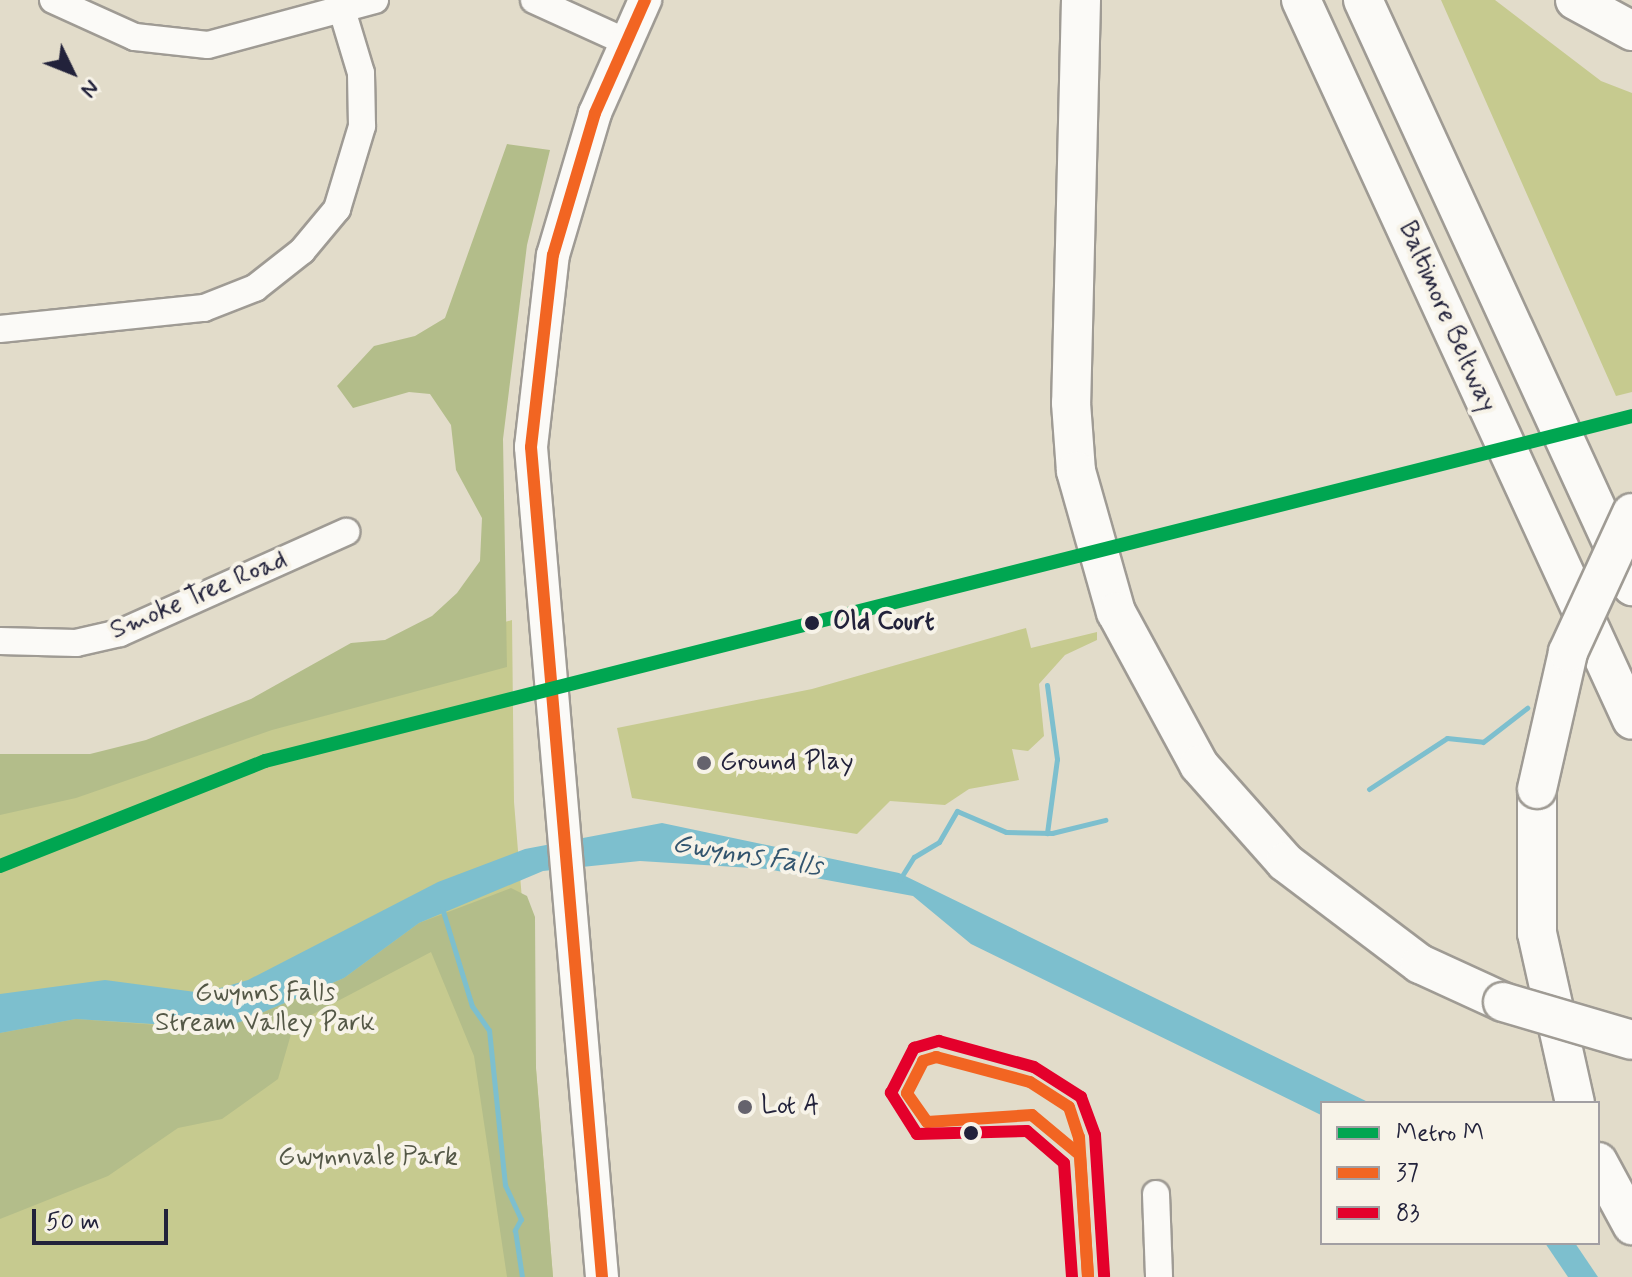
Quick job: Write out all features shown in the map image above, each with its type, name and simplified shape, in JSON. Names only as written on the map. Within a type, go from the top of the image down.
[{"type":"highway","points":[[1081,0],[1069,296],[1076,471],[1135,658],[1199,765],[1285,862],[1409,956],[1503,1002],[1632,1040]]},
{"type":"highway","name":"Baltimore Beltway","points":[[1301,0],[1632,720]]},
{"type":"highway","points":[[1363,0],[1628,576]]},
{"type":"highway","points":[[1575,0],[1632,31]]},
{"type":"highway","points":[[1575,1101],[1537,933],[1537,789],[1568,652],[1632,513]]},
{"type":"highway","points":[[1600,1166],[1632,1225]]},
{"type":"main road","points":[[602,1277],[531,493],[536,372],[570,189],[624,41],[645,0]]},
{"type":"street","points":[[53,0],[102,27],[185,44],[263,36],[375,0]]},
{"type":"street","points":[[534,0],[624,41]]},
{"type":"street","points":[[0,329],[204,308],[255,288],[302,251],[337,209],[362,126],[361,73],[342,10]]},
{"type":"street","name":"Smoke Tree Road","points":[[0,641],[76,643],[120,633],[346,532]]},
{"type":"street","points":[[1156,1194],[1159,1277]]},
{"type":"green space","points":[[1441,0],[1495,0],[1601,81],[1632,93],[1632,392],[1616,396]]},
{"type":"green space","points":[[507,144],[550,150],[527,245],[503,439],[507,667],[272,730],[76,798],[0,815],[0,754],[90,754],[146,740],[251,699],[351,643],[385,640],[432,616],[457,593],[480,561],[482,518],[456,470],[451,425],[430,394],[409,392],[353,408],[337,386],[374,346],[415,336],[445,318]]},
{"type":"green space","name":"Gwynns Falls Stream Valley Park","points":[[512,620],[514,802],[553,1277],[0,1277],[0,769],[82,776],[402,652]]},
{"type":"green space","points":[[1026,628],[1031,648],[1097,632],[1097,640],[1065,655],[1039,684],[1044,736],[1028,751],[1012,749],[1019,780],[969,789],[945,805],[890,801],[857,834],[632,798],[617,728],[812,689]]},
{"type":"green space","points":[[511,888],[527,896],[535,917],[536,1068],[553,1277],[507,1277],[474,1056],[431,952],[294,1024],[278,1079],[222,1119],[178,1128],[108,1176],[0,1219],[0,1033],[76,1019],[184,1027],[240,1022],[344,978],[419,923]]},
{"type":"water","name":"Gwynns Falls","points":[[662,823],[899,873],[1366,1101],[1320,1101],[1320,1115],[971,944],[913,896],[767,869],[640,861],[543,871],[419,923],[344,978],[240,1022],[213,1028],[76,1019],[0,1033],[0,994],[105,980],[203,993],[248,980],[438,882],[525,849]]},
{"type":"water","points":[[1546,1245],[1576,1245],[1598,1277],[1568,1277]]},
{"type":"waterway","points":[[1047,685],[1057,759],[1047,833]]},
{"type":"waterway","points":[[1369,789],[1447,738],[1483,742],[1527,708]]},
{"type":"waterway","points":[[900,879],[914,857],[939,842],[957,811],[1006,832],[1052,833],[1105,820]]},
{"type":"waterway","points":[[442,908],[472,1006],[489,1030],[505,1185],[521,1219],[515,1230],[522,1277]]},
{"type":"metro line","name":"M","points":[[0,866],[265,761],[1632,416]]},
{"type":"transit line","name":"37","points":[[602,1277],[531,447],[553,255],[595,113],[645,0]]},
{"type":"transit line","name":"83","points":[[1072,1277],[1064,1163],[1027,1131],[917,1134],[891,1093],[914,1048],[939,1041],[1034,1067],[1081,1097],[1095,1135],[1104,1276]]},
{"type":"transit line","name":"37","points":[[936,1057],[1030,1082],[1069,1107],[1079,1137],[1088,1277],[1080,1155],[1032,1115],[927,1122],[907,1093],[923,1061],[936,1057]]},
{"type":"place","name":"Old Court","points":[[812,623]]},
{"type":"place","name":"Ground Play","points":[[704,763]]},
{"type":"place","name":"Lot A","points":[[745,1107]]},
{"type":"park label","name":"Gwynnvale Park","points":[[368,1158]]}]
